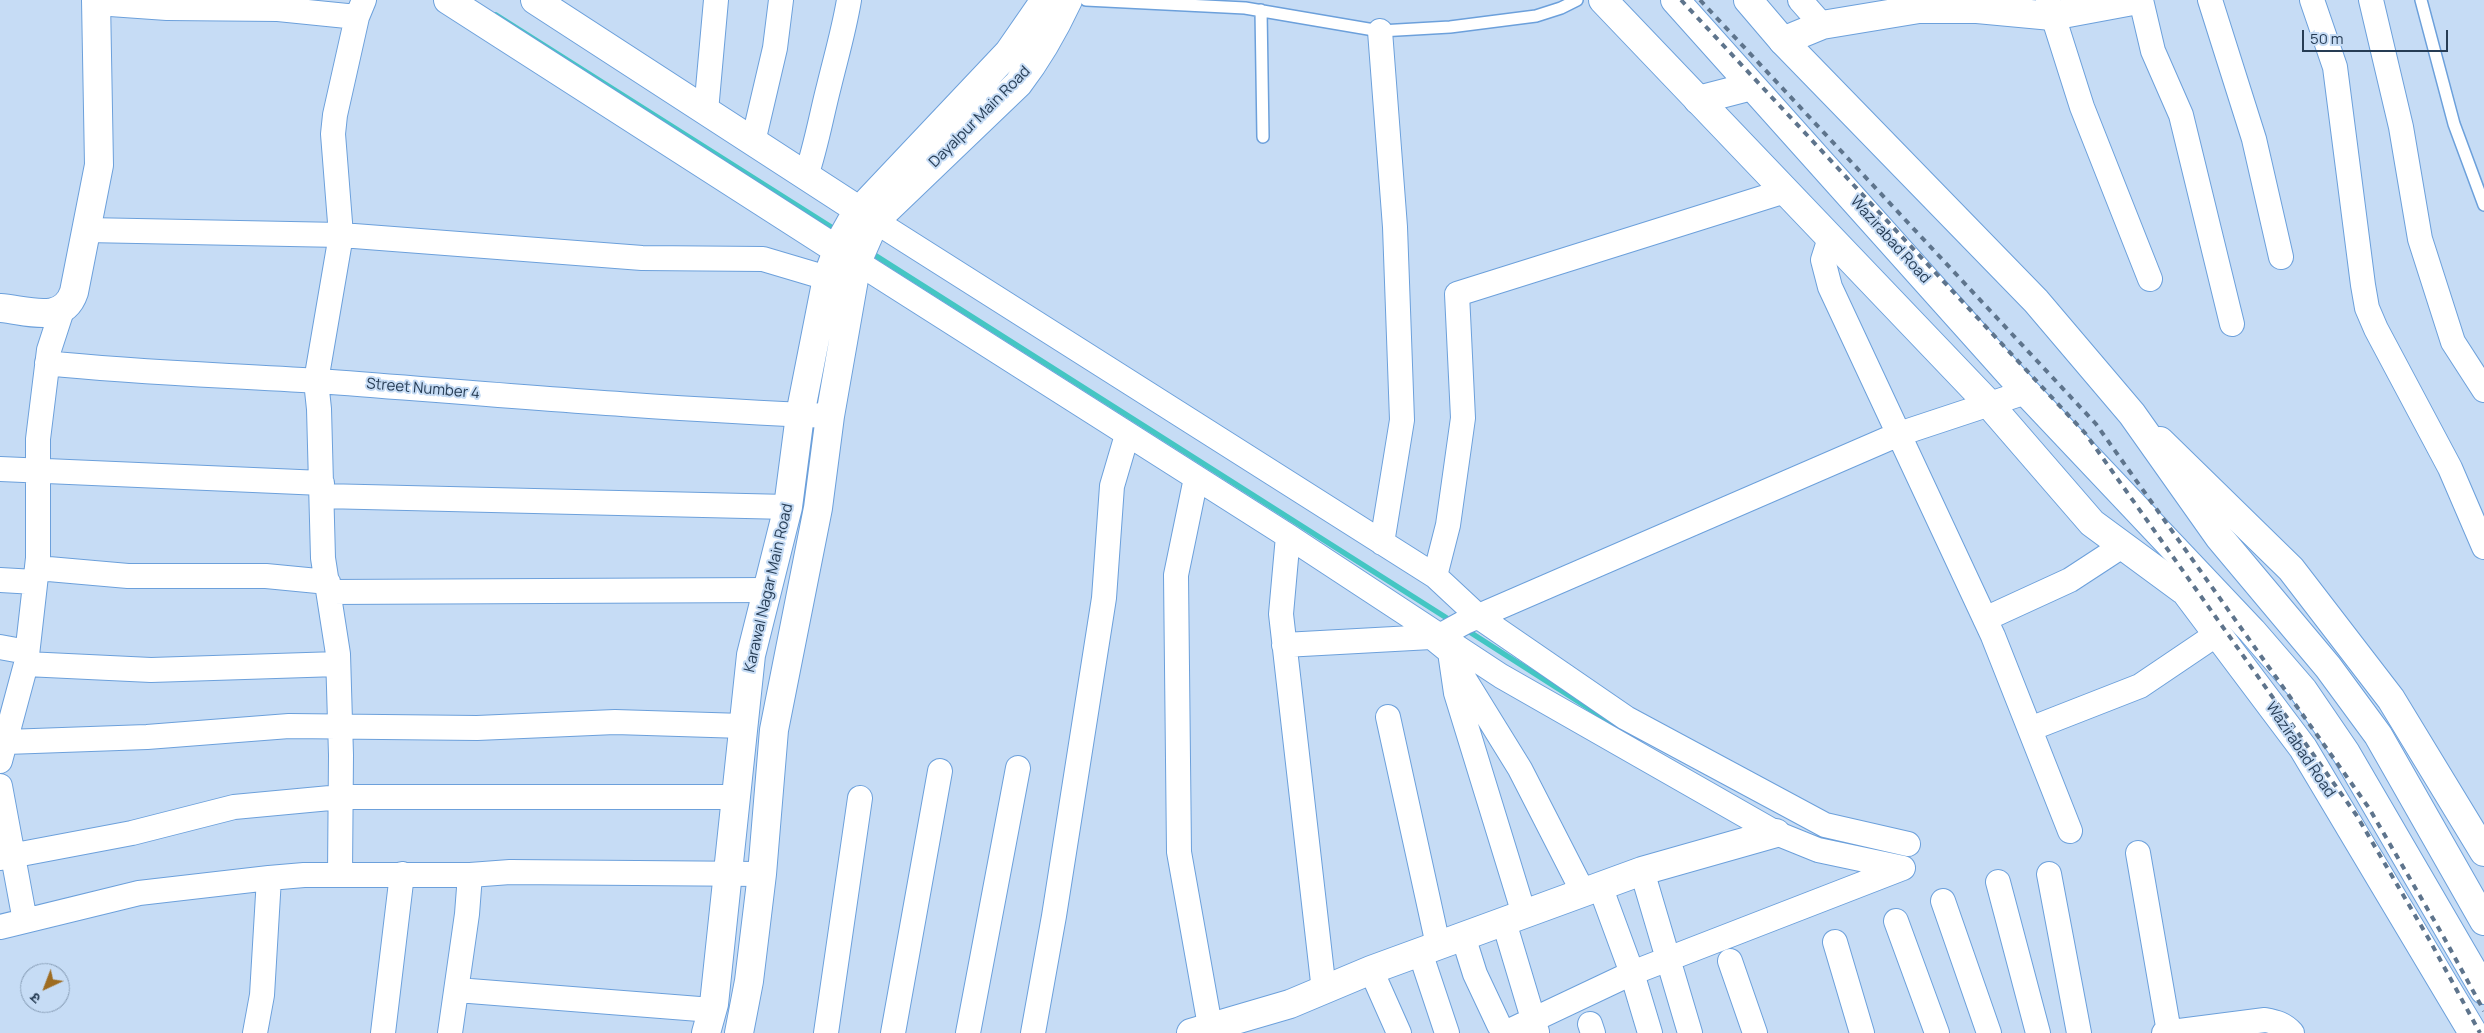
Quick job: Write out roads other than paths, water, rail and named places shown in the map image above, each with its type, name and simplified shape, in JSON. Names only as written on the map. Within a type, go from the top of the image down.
[{"type":"main road","points":[[448,0],[846,260]]},
{"type":"main road","points":[[535,0],[806,176],[866,218]]},
{"type":"main road","name":"Dayalpur Main Road","points":[[866,218],[1009,52],[1045,0]]},
{"type":"main road","name":"Dayalpur Main Road","points":[[866,218],[1018,84],[1048,40],[1068,0]]},
{"type":"main road","points":[[1603,0],[1989,404],[2092,523],[2183,590]]},
{"type":"main road","name":"Wazirabad Road","points":[[1675,0],[2026,392],[2252,631],[2302,690],[2346,753],[2484,990]]},
{"type":"main road","points":[[1748,0],[1783,41],[2036,301],[2132,414],[2219,537],[2279,606],[2328,667],[2378,735],[2484,921]]},
{"type":"main road","points":[[1783,41],[1822,25],[1919,9],[1977,5],[2050,8],[2139,0]]},
{"type":"main road","points":[[0,308],[47,314],[62,310],[70,302],[74,292],[99,165],[96,1]]},
{"type":"main road","points":[[1698,100],[1752,86]]},
{"type":"main road","name":"Karawal Nagar Main Road","points":[[709,1021],[751,655],[788,507],[800,415],[846,260],[866,218]]},
{"type":"main road","name":"Karawal Nagar Main Road","points":[[739,1033],[749,981],[762,874],[774,730],[818,508],[830,416],[849,310],[846,260]]},
{"type":"main road","points":[[2132,414],[2291,569],[2391,699],[2484,852]]},
{"type":"main road","name":"Wazirabad Road","points":[[2108,479],[2183,590],[2303,748],[2473,1033]]},
{"type":"main road","points":[[1201,1030],[1290,1004],[1371,970],[1642,871],[1776,833]]},
{"type":"street","points":[[706,111],[716,0]]},
{"type":"street","points":[[753,142],[775,48],[781,0]]},
{"type":"street","points":[[806,176],[816,148],[828,88],[843,39],[849,0]]},
{"type":"street","points":[[1800,0],[1822,25]]},
{"type":"street","points":[[2139,0],[2153,51],[2181,115],[2232,324]]},
{"type":"street","points":[[2210,0],[2254,140],[2282,256]]},
{"type":"street","points":[[2312,0],[2335,67],[2355,230],[2368,308],[2376,329],[2458,486],[2484,547]]},
{"type":"street","points":[[2371,0],[2401,127],[2420,239],[2453,342],[2484,390]]},
{"type":"street","points":[[96,1],[167,8],[317,11],[361,9],[335,115],[334,134],[341,235],[316,381],[322,490],[322,558],[329,587],[338,664],[341,728],[340,874]]},
{"type":"street","points":[[2050,8],[2082,107],[2150,279]]},
{"type":"street","points":[[1380,31],[1395,227],[1402,420],[1382,543]]},
{"type":"street","points":[[1535,1026],[1514,918],[1456,693],[1450,652],[1452,629],[1435,576],[1448,525],[1463,418],[1457,294],[1785,191]]},
{"type":"street","points":[[866,218],[1435,576]]},
{"type":"street","points":[[86,230],[341,235],[531,250],[601,253],[642,258],[846,260],[1288,536],[1452,629],[1626,718],[1825,825],[1908,844]]},
{"type":"street","points":[[1830,238],[1823,260],[1830,287],[1985,619],[2070,831]]},
{"type":"street","points":[[62,310],[49,350],[38,438],[36,575],[27,658],[7,713],[3,752],[289,726],[477,728],[615,722],[742,726]]},
{"type":"street","name":"Street Number 4","points":[[47,363],[143,372],[316,381],[604,404],[830,416]]},
{"type":"street","points":[[1284,645],[1452,629],[1899,434],[2026,392]]},
{"type":"street","points":[[1033,1033],[1054,916],[1104,598],[1112,486],[1127,436]]},
{"type":"street","points":[[0,469],[322,490],[788,507]]},
{"type":"street","points":[[1196,478],[1176,575],[1179,852],[1201,1030]]},
{"type":"street","points":[[1288,536],[1281,614],[1324,991]]},
{"type":"street","points":[[1985,619],[2070,580],[2122,546]]},
{"type":"street","points":[[0,580],[36,575],[266,576],[329,587],[767,590]]},
{"type":"street","points":[[1452,629],[1501,676],[1776,833],[1818,850],[1902,868],[1632,973],[1535,1026],[1502,1029],[1475,974],[1464,936]]},
{"type":"street","points":[[2030,729],[2140,686],[2217,634]]},
{"type":"street","points":[[0,647],[27,658],[152,670],[338,664]]},
{"type":"street","points":[[1451,658],[1591,889],[1632,973],[1650,1033]]},
{"type":"street","points":[[1388,717],[1429,949],[1447,1033]]},
{"type":"street","points":[[968,1033],[1018,768]]},
{"type":"street","points":[[893,1033],[940,771]]},
{"type":"street","points":[[0,790],[6,856],[25,921]]},
{"type":"street","points":[[6,856],[132,832],[234,807],[341,797],[735,797]]},
{"type":"street","points":[[826,1033],[860,798]]},
{"type":"street","points":[[2138,853],[2169,1032]]},
{"type":"street","points":[[1642,871],[1690,1033]]},
{"type":"street","points":[[0,927],[140,892],[269,878],[340,874],[470,874],[510,872],[726,872],[762,874]]},
{"type":"street","points":[[383,1033],[402,874]]},
{"type":"street","points":[[450,1033],[457,990],[470,874]]},
{"type":"street","points":[[2049,874],[2079,1033]]},
{"type":"street","points":[[255,1033],[262,995],[269,878]]},
{"type":"street","points":[[1998,882],[2038,1033]]},
{"type":"street","points":[[1944,901],[1989,1033]]},
{"type":"street","points":[[1896,920],[1937,1033]]},
{"type":"street","points":[[1835,942],[1862,1033]]},
{"type":"street","points":[[1730,961],[1755,1033]]},
{"type":"street","points":[[1371,970],[1399,1033]]},
{"type":"street","points":[[457,990],[709,1021]]},
{"type":"street","points":[[2164,1033],[2210,1030],[2265,1020],[2277,1022],[2287,1027],[2292,1033]]},
{"type":"lane","points":[[1086,0],[1261,10],[1380,31],[1450,27],[1536,16],[1555,11],[1577,0]]},
{"type":"lane","points":[[2421,0],[2454,124],[2484,205]]},
{"type":"lane","points":[[1261,10],[1263,137]]},
{"type":"waterway","points":[[496,15],[839,232]]},
{"type":"waterway","points":[[870,252],[1453,622]]},
{"type":"waterway","points":[[1465,629],[1615,725]]},
{"type":"waterway","points":[[1867,846],[1886,853]]},
{"type":"railway","points":[[1681,0],[2085,433],[2357,816],[2430,941],[2480,1033]]},
{"type":"railway","points":[[1700,0],[2096,424],[2369,808],[2484,1011]]}]
